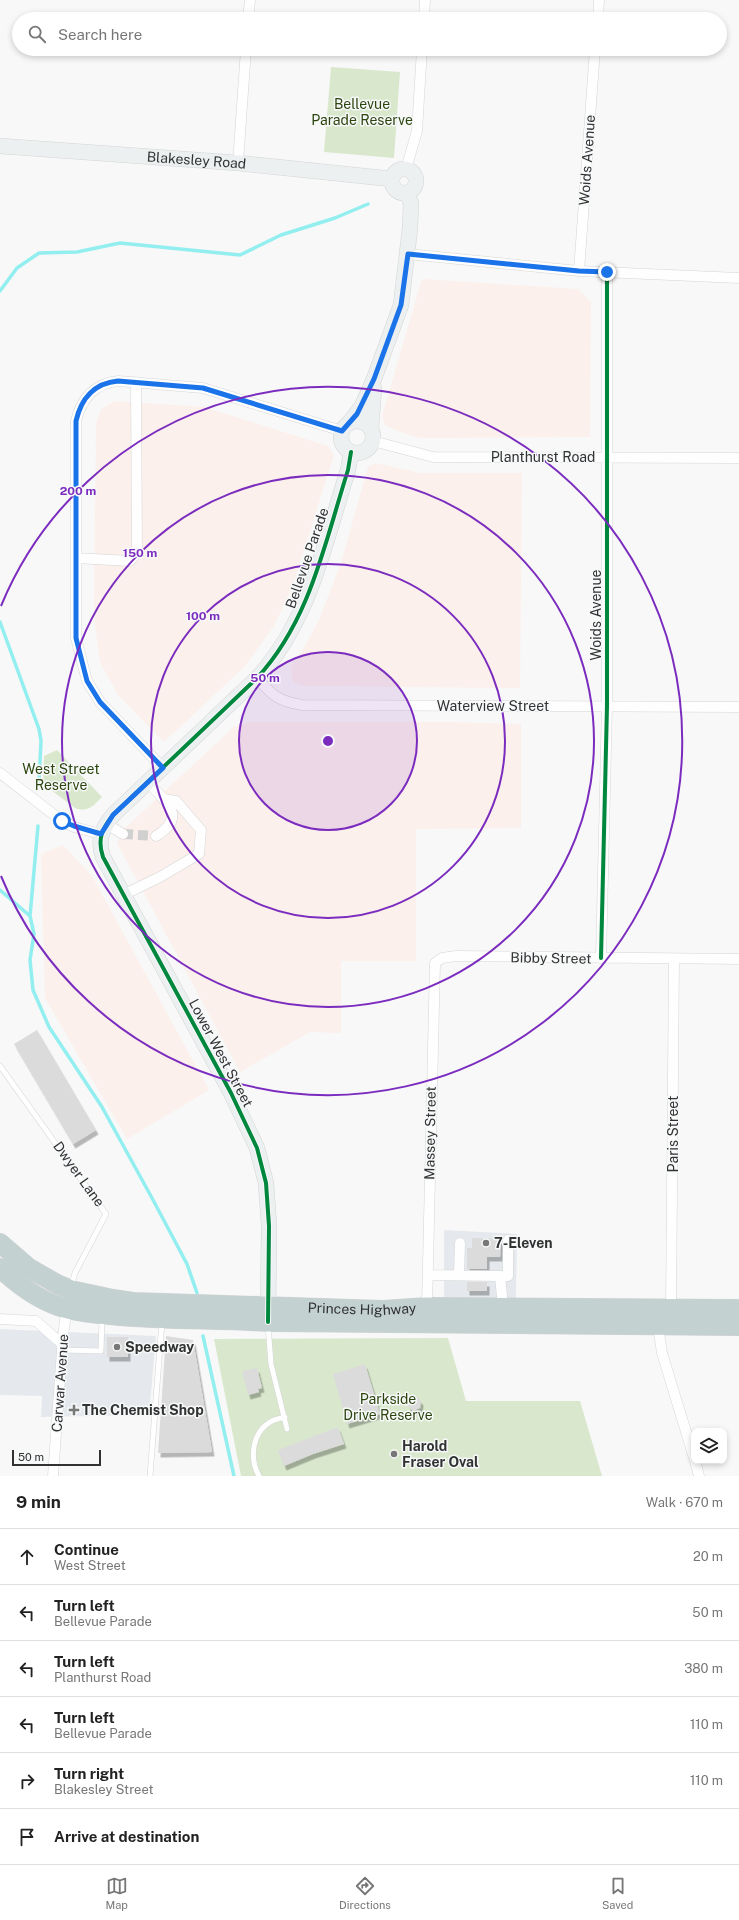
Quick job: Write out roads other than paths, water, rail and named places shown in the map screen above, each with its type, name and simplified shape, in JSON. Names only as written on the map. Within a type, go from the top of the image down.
[{"type":"highway","name":"Princes Highway","points":[[0,1243],[29,1268],[71,1290],[133,1302],[268,1314],[658,1326],[739,1326]]},
{"type":"highway","name":"Princes Highway","points":[[0,1268],[38,1296],[66,1308],[102,1314],[162,1319],[427,1307],[739,1309]]},
{"type":"street","points":[[249,12],[250,0]]},
{"type":"street","points":[[424,12],[425,0]]},
{"type":"street","points":[[598,12],[599,0]]},
{"type":"street","points":[[238,163],[246,56]]},
{"type":"street","points":[[406,169],[416,131],[421,56]]},
{"type":"street","name":"Woids Avenue","points":[[579,271],[594,56]]},
{"type":"street","name":"Blakesley Road","points":[[0,146],[238,163],[392,180]]},
{"type":"street","points":[[406,169],[414,173],[417,181],[414,189],[403,194],[395,190],[392,180],[396,172],[406,169]]},
{"type":"street","points":[[374,379],[375,394],[371,446],[365,451],[359,453],[351,452],[342,443],[346,427],[362,406],[374,379],[401,305],[408,254],[411,203],[407,193]]},
{"type":"street","points":[[408,254],[579,271],[739,278]]},
{"type":"street","name":"Woids Avenue","points":[[601,958],[607,706],[607,272]]},
{"type":"street","points":[[163,768],[100,702],[87,681],[76,638],[76,421],[78,411],[88,395],[101,385],[108,382],[118,381],[203,388],[346,427],[361,422],[372,434]]},
{"type":"street","points":[[76,558],[130,561],[138,553],[136,382]]},
{"type":"street","name":"Planthurst Road","points":[[372,434],[433,457],[739,458]]},
{"type":"street","name":"Bellevue Parade","points":[[103,829],[113,815],[257,678],[276,656],[291,633],[306,603],[348,470],[351,452]]},
{"type":"street","name":"Waterview Street","points":[[257,678],[272,694],[284,702],[302,704],[739,707]]},
{"type":"street","points":[[0,773],[62,821],[74,826],[103,829],[122,834]]},
{"type":"street","points":[[148,783],[172,809],[172,817],[164,831],[156,836]]},
{"type":"street","points":[[123,895],[160,877],[199,854],[201,830],[176,802],[163,799]]},
{"type":"street","name":"Lower West Street","points":[[103,829],[100,843],[103,857],[231,1093],[257,1148],[266,1183],[269,1226],[268,1314]]},
{"type":"street","name":"Bibby Street","points":[[436,961],[442,958],[456,956],[739,959]]},
{"type":"street","name":"Paris Street","points":[[671,1308],[674,959]]},
{"type":"street","name":"Massey Street","points":[[427,1307],[433,974],[436,961]]},
{"type":"street","points":[[428,1275],[508,1276],[508,1240]]},
{"type":"street","points":[[458,1275],[460,1243]]},
{"type":"street","points":[[500,1276],[503,1307]]},
{"type":"street","name":"Carwar Avenue","points":[[53,1476],[62,1348],[66,1308],[71,1290]]},
{"type":"street","points":[[0,1319],[36,1321],[62,1348]]},
{"type":"street","points":[[658,1326],[662,1353],[691,1450]]},
{"type":"street","points":[[695,1464],[699,1476]]},
{"type":"lane","name":"Dwyer Lane","points":[[0,1066],[106,1214],[75,1273],[71,1290]]},
{"type":"lane","points":[[62,1348],[101,1351],[102,1314]]},
{"type":"lane","points":[[268,1314],[271,1364],[288,1429]]},
{"type":"lane","points":[[150,1476],[162,1319]]},
{"type":"lane","points":[[258,1476],[252,1457],[257,1438],[264,1428],[272,1421],[284,1417]]},
{"type":"waterway","points":[[0,291],[17,268],[39,253],[77,252],[120,243],[240,255],[281,235],[335,218],[368,204]]},
{"type":"waterway","points":[[0,622],[39,729],[41,741],[39,782]]},
{"type":"waterway","points":[[38,826],[30,916],[34,934],[30,960],[33,990],[49,1027],[102,1107],[152,1198],[187,1264],[197,1293]]},
{"type":"waterway","points":[[0,890],[30,916]]},
{"type":"waterway","points":[[203,1336],[234,1476]]},
{"type":"tunnel","points":[[123,834],[156,836]]},
{"type":"place","name":"7-Eleven","points":[[486,1243]]},
{"type":"place","name":"Speedway","points":[[117,1347]]},
{"type":"place","name":"The Chemist Shop","points":[[74,1410]]},
{"type":"place","name":"Harold Fraser Oval","points":[[394,1454]]},
{"type":"park label","name":"Bellevue Parade Reserve","points":[[362,112]]},
{"type":"park label","name":"West Street Reserve","points":[[61,778]]},
{"type":"park label","name":"Parkside Drive Reserve","points":[[388,1408]]}]
